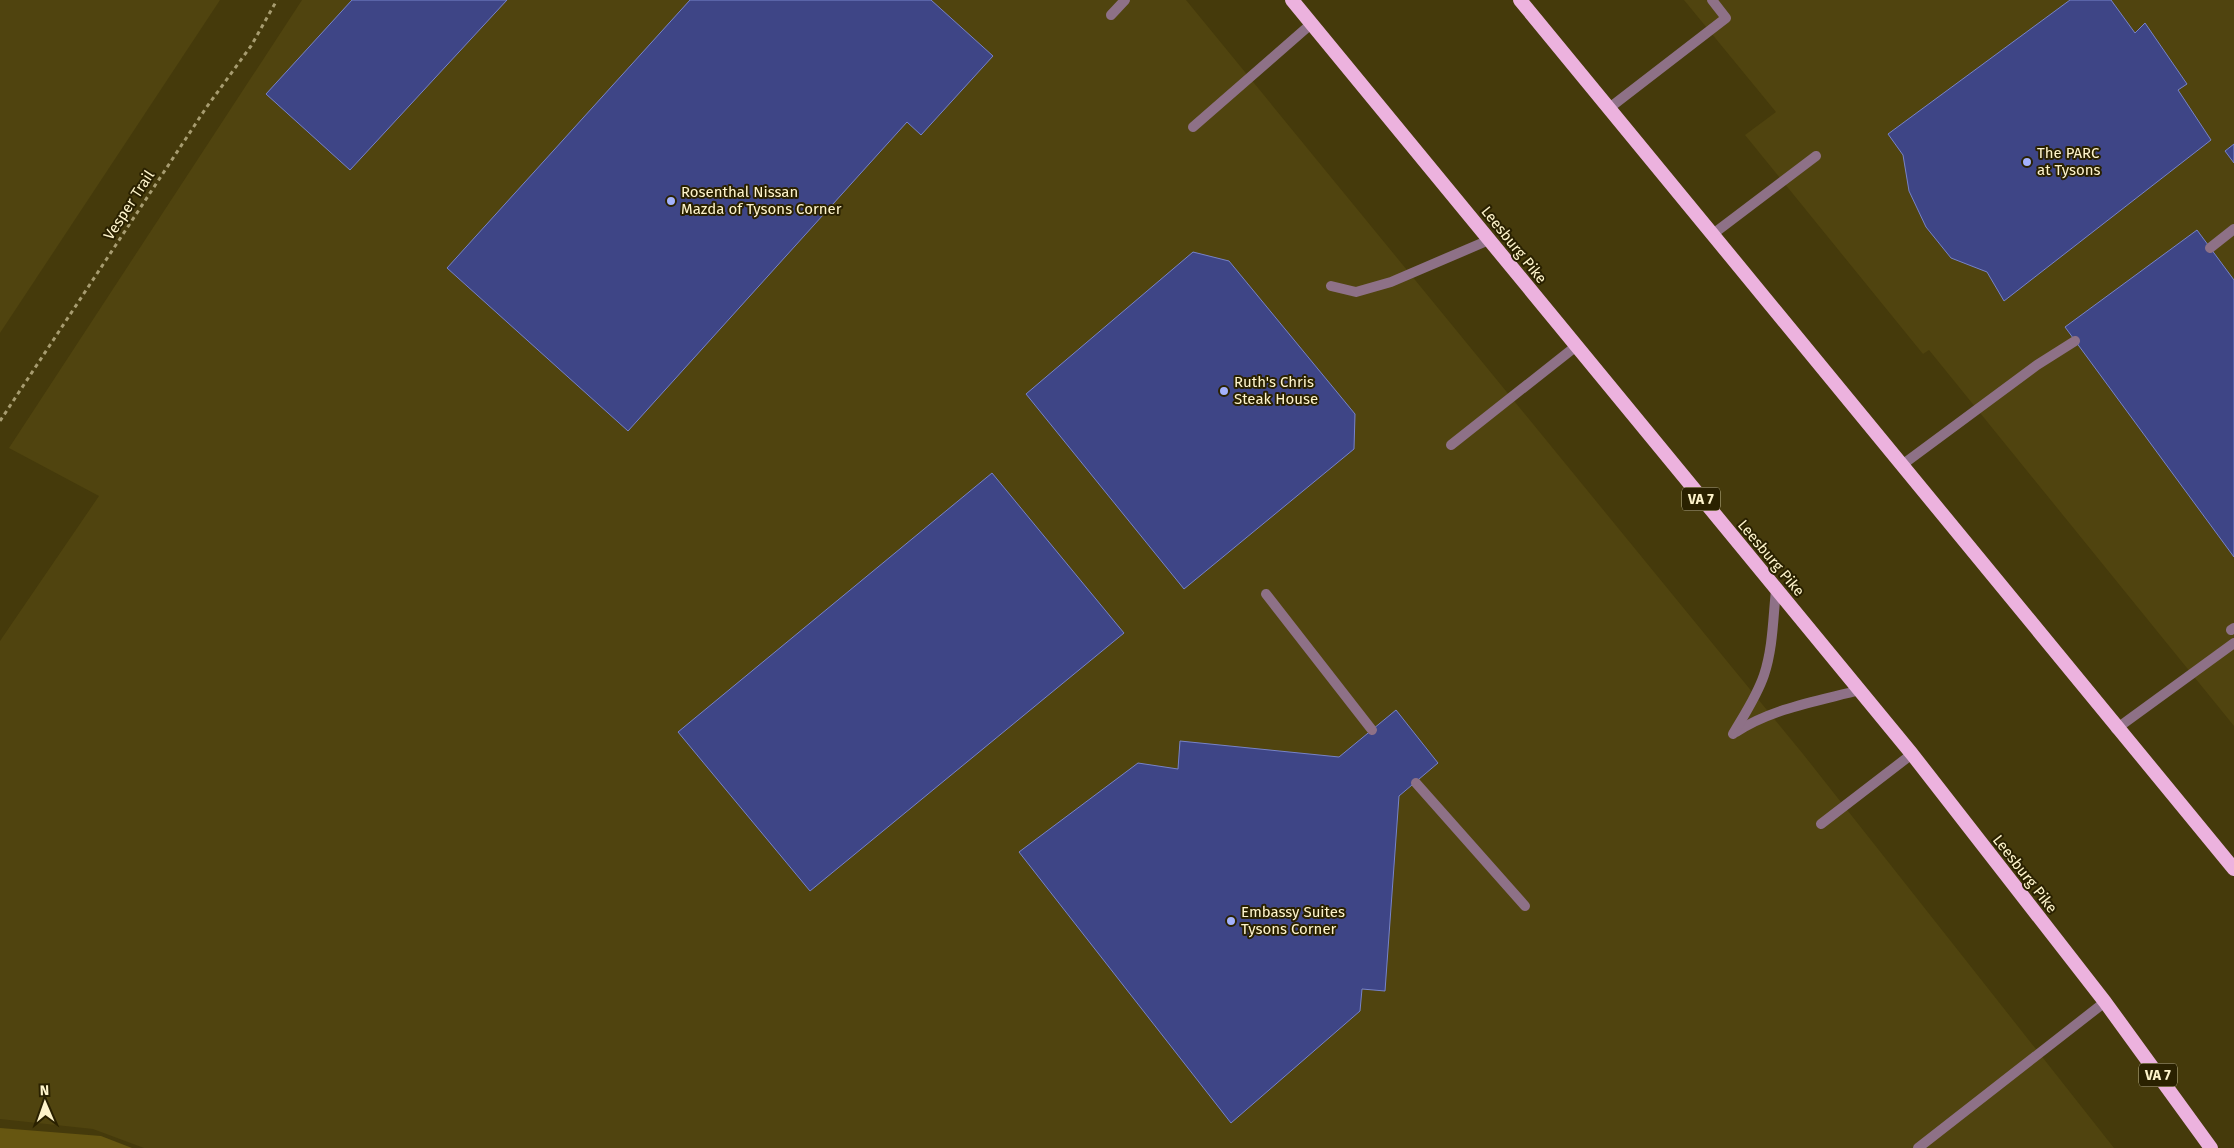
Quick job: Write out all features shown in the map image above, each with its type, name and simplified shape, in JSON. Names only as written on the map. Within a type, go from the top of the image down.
[{"type":"highway","name":"Leesburg Pike","points":[[1292,0],[1575,347],[1912,754],[2105,1002],[2212,1148]]},
{"type":"highway","points":[[1520,0],[2116,729],[2234,869]]},
{"type":"lane","points":[[1111,15],[1125,0]]},
{"type":"lane","points":[[1608,109],[1726,18],[1712,0]]},
{"type":"lane","points":[[1193,127],[1312,24]]},
{"type":"lane","points":[[1713,234],[1816,156]]},
{"type":"lane","points":[[2210,248],[2234,229]]},
{"type":"lane","points":[[1331,286],[1356,292],[1390,282],[1488,240]]},
{"type":"lane","points":[[1902,465],[2036,365],[2075,341]]},
{"type":"lane","points":[[1451,445],[1575,347]]},
{"type":"lane","points":[[1776,590],[1771,644],[1765,674],[1758,692],[1733,734],[1750,723],[1785,709],[1860,690]]},
{"type":"lane","points":[[1266,594],[1372,730]]},
{"type":"lane","points":[[2116,729],[2234,643]]},
{"type":"lane","points":[[1820,824],[1912,754]]},
{"type":"lane","points":[[1416,783],[1525,906]]},
{"type":"lane","points":[[1918,1148],[2105,1002]]},
{"type":"path","name":"Vesper Trail","points":[[0,422],[206,108],[251,46],[277,0]]},
{"type":"shaded area","points":[[0,0],[220,0],[0,333]]},
{"type":"shaded area","points":[[302,0],[1186,0],[1803,754],[2114,1148],[144,1148],[93,1129],[0,1119],[0,641],[99,496],[9,448]]},
{"type":"shaded area","points":[[1684,0],[2234,0],[2234,726],[1929,350],[1923,354],[1745,135],[1776,112]]},
{"type":"shaded area","points":[[0,1128],[101,1136],[132,1148],[0,1148]]},
{"type":"building","points":[[352,0],[507,0],[350,170],[266,94]]},
{"type":"building","name":"Rosenthal Nissan Mazda of Tysons Corner","points":[[690,0],[931,0],[993,56],[921,135],[907,122],[628,431],[447,268]]},
{"type":"building","points":[[2070,0],[2111,0],[2135,33],[2145,23],[2187,84],[2178,90],[2211,140],[2004,301],[1987,272],[1951,258],[1926,227],[1909,191],[1903,155],[1888,134]]},
{"type":"building","points":[[2234,144],[2234,163],[2225,151]]},
{"type":"building","points":[[2197,230],[2234,280],[2234,557],[2065,327]]},
{"type":"building","points":[[1193,252],[1229,261],[1355,414],[1354,449],[1184,589],[1026,394]]},
{"type":"building","points":[[992,473],[1124,633],[810,891],[678,732]]},
{"type":"building","name":"Embassy Suites Tysons Corner","points":[[1396,710],[1438,763],[1399,796],[1385,991],[1362,989],[1360,1011],[1231,1123],[1019,852],[1138,763],[1178,769],[1180,741],[1339,757]]},
{"type":"place","name":"The PARC at Tysons","points":[[2027,162]]},
{"type":"place","name":"Rosenthal Nissan Mazda of Tysons Corner","points":[[671,201]]},
{"type":"place","name":"Ruth's Chris Steak House","points":[[1224,391]]},
{"type":"place","name":"Embassy Suites Tysons Corner","points":[[1231,921]]}]
